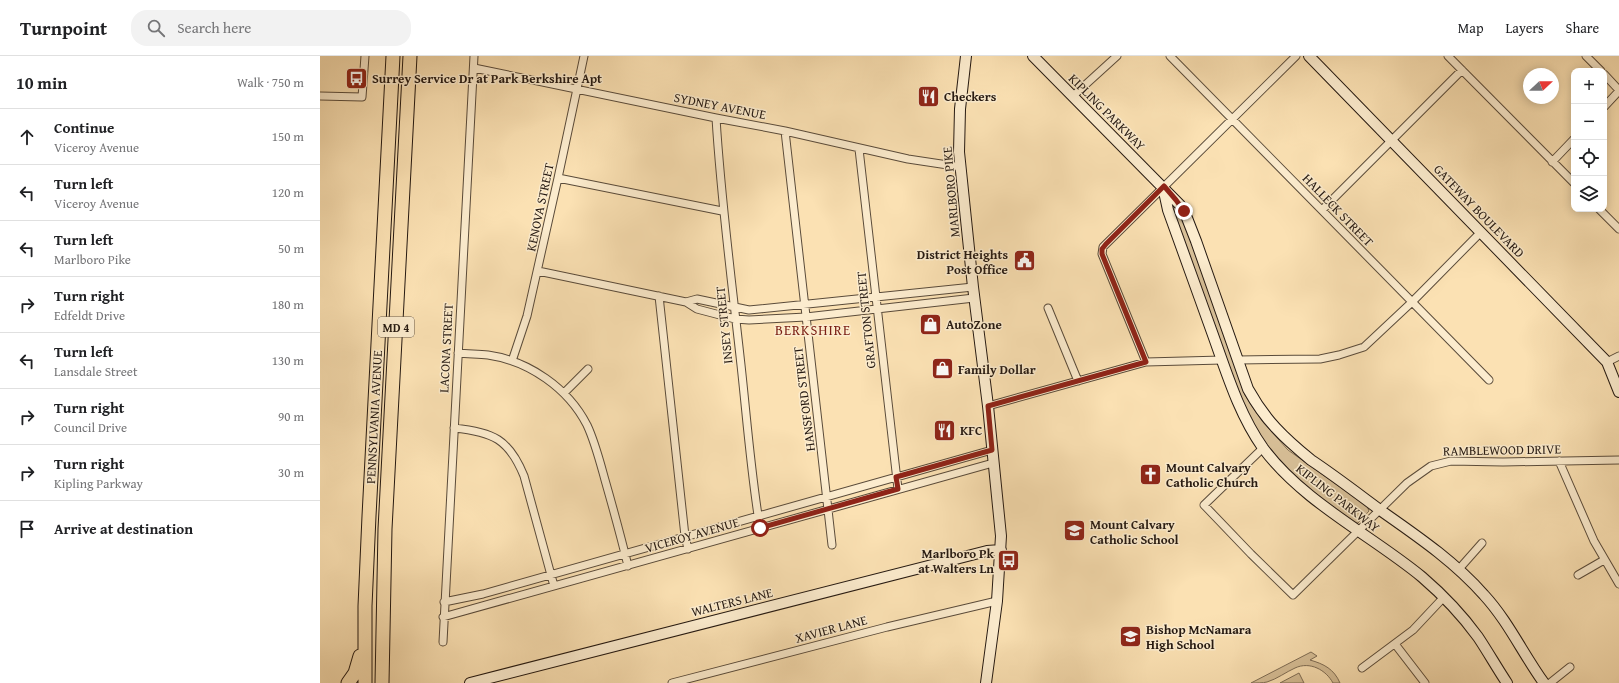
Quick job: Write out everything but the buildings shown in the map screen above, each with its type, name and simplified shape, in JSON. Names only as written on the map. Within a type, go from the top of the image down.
[{"type":"highway","name":"PENNSYLVANIA AVENUE","points":[[365,683],[365,627],[369,516],[393,56]]},
{"type":"highway","name":"PENNSYLVANIA AVENUE","points":[[382,683],[386,515],[410,56]]},
{"type":"highway","points":[[348,683],[354,676],[357,668],[365,627]]},
{"type":"street","points":[[320,96],[362,97],[364,56]]},
{"type":"street","name":"LACONA STREET","points":[[443,642],[443,617],[474,56]]},
{"type":"street","name":"KENOVA STREET","points":[[512,361],[524,328],[538,271],[584,56]]},
{"type":"street","name":"MARLBORO PIKE","points":[[966,56],[959,121],[961,167],[973,292],[988,406],[1001,536],[997,601],[986,683]]},
{"type":"street","name":"KIPLING PARKWAY","points":[[1033,56],[1164,186],[1176,200],[1187,218],[1248,389],[1256,403],[1279,433],[1311,460],[1444,556],[1459,569],[1489,600],[1544,683]]},
{"type":"street","points":[[1073,96],[1117,56]]},
{"type":"street","name":"HALLECK STREET","points":[[1170,56],[1489,380]]},
{"type":"street","points":[[1146,362],[1102,254],[1102,249],[1296,56]]},
{"type":"street","name":"GATEWAY BOULEVARD","points":[[1309,56],[1606,362],[1619,392]]},
{"type":"street","points":[[1448,56],[1571,181]]},
{"type":"street","points":[[1586,56],[1598,68]]},
{"type":"street","name":"SYDNEY AVENUE","points":[[474,68],[785,131],[908,159],[961,167]]},
{"type":"street","points":[[1322,210],[1393,141],[1462,70]]},
{"type":"street","points":[[1607,77],[1619,90],[1607,104]]},
{"type":"street","name":"INSEY STREET","points":[[716,118],[722,211],[760,528]]},
{"type":"street","name":"HANSFORD STREET","points":[[785,131],[832,544]]},
{"type":"street","points":[[1552,162],[1573,140]]},
{"type":"street","name":"GRAFTON STREET","points":[[859,149],[876,309],[898,489]]},
{"type":"street","points":[[558,178],[722,211]]},
{"type":"street","name":"KIPLING PARKWAY","points":[[1164,186],[1168,210],[1222,360],[1243,415],[1263,448],[1303,490],[1409,567],[1444,598],[1463,618],[1478,638],[1507,683]]},
{"type":"street","points":[[1602,212],[1619,229]]},
{"type":"street","points":[[1238,360],[1320,358],[1339,355],[1368,344],[1481,232]]},
{"type":"street","points":[[538,271],[686,302],[697,309],[735,320],[806,317],[876,309],[973,292]]},
{"type":"street","points":[[686,302],[697,299],[749,310],[875,298],[973,292]]},
{"type":"street","points":[[660,296],[685,536],[688,549]]},
{"type":"street","points":[[1048,308],[1078,380]]},
{"type":"street","points":[[458,353],[489,355],[512,361],[531,370],[564,392],[583,418],[591,434],[628,566]]},
{"type":"street","points":[[1606,362],[1619,356]]},
{"type":"street","points":[[988,406],[1146,362],[1222,360]]},
{"type":"street","points":[[564,392],[588,369]]},
{"type":"street","points":[[454,428],[473,430],[488,434],[500,441],[511,451],[524,476],[554,586]]},
{"type":"street","name":"RAMBLEWOOD DRIVE","points":[[1263,448],[1204,505],[1292,595],[1420,473],[1440,462],[1619,460]]},
{"type":"street","name":"VICEROY AVENUE","points":[[444,602],[483,594],[992,450]]},
{"type":"street","points":[[1559,461],[1583,518],[1604,560],[1619,584]]},
{"type":"street","name":"VICEROY AVENUE","points":[[443,617],[993,463]]},
{"type":"street","points":[[1459,569],[1482,544]]},
{"type":"street","name":"WALTERS LANE","points":[[470,683],[503,679],[966,556],[987,551],[1001,550]]},
{"type":"street","points":[[1578,575],[1604,560]]},
{"type":"street","points":[[1362,668],[1413,630],[1444,598]]},
{"type":"street","name":"XAVIER LANE","points":[[672,683],[887,627],[997,601]]},
{"type":"street","points":[[1395,644],[1425,683]]},
{"type":"street","points":[[1550,683],[1570,667]]},
{"type":"shaded area","points":[[1169,201],[1171,201],[1183,219],[1245,395],[1262,421],[1288,450],[1367,506],[1369,511],[1358,523],[1354,523],[1304,487],[1268,450],[1243,409]]},
{"type":"shaded area","points":[[1311,652],[1317,656],[1310,660],[1320,663],[1332,671],[1340,683],[1333,683],[1326,674],[1317,668],[1312,666],[1301,666],[1267,682],[1251,683]]},
{"type":"shaded area","points":[[1299,673],[1304,683],[1280,683]]},
{"type":"place","name":"Surrey Service Dr at Park Berkshire Apt","points":[[356,78]]},
{"type":"place","name":"Checkers","points":[[929,96]]},
{"type":"place","name":"District Heights Post Office","points":[[1024,261]]},
{"type":"place","name":"AutoZone","points":[[931,324]]},
{"type":"place","name":"Family Dollar","points":[[942,369]]},
{"type":"place","name":"KFC","points":[[945,430]]},
{"type":"place","name":"Mount Calvary Catholic Church","points":[[1150,474]]},
{"type":"place","name":"Mount Calvary Catholic School","points":[[1074,531]]},
{"type":"place","name":"Marlboro Pk at Walters Ln","points":[[1009,560]]},
{"type":"place","name":"Bishop McNamara High School","points":[[1130,636]]},
{"type":"district","name":"BERKSHIRE","points":[[813,330]]},
{"type":"route","points":[[760,528],[898,489],[896,477],[992,450],[988,406],[1146,362],[1102,254],[1102,249],[1104,245],[1164,186],[1180,204],[1184,211]]}]
